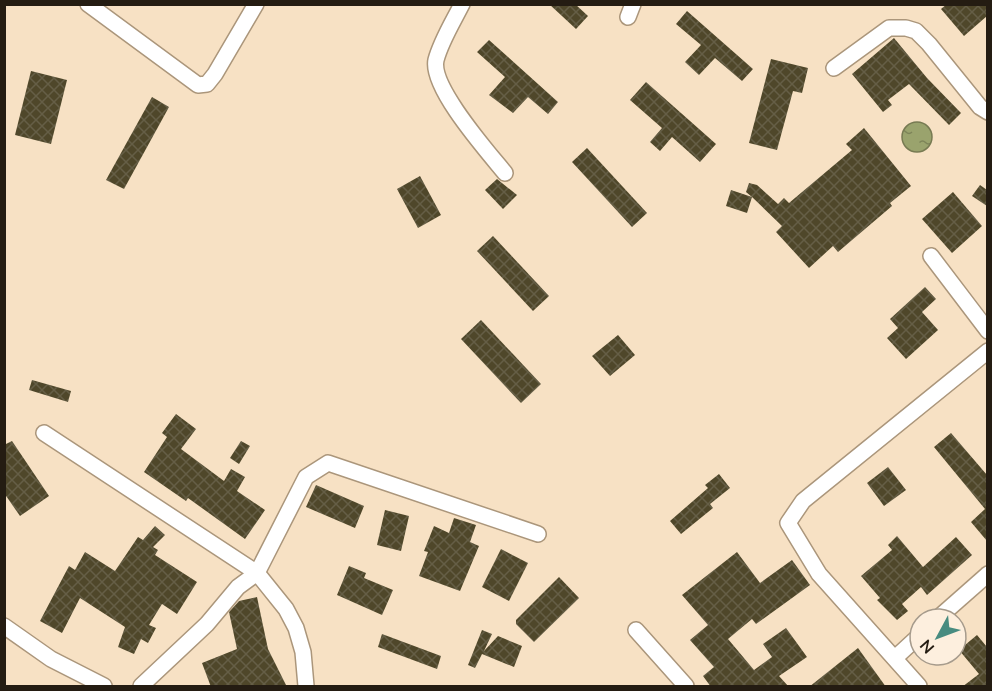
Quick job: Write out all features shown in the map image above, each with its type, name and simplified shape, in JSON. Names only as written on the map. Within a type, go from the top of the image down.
[{"type":"street","points":[[88,4],[198,85],[207,84],[215,75],[256,4]]},
{"type":"street","points":[[462,4],[436,61],[439,76],[461,118],[505,173]]},
{"type":"street","points":[[834,68],[889,28],[906,28],[916,31],[929,44],[980,107],[987,112]]},
{"type":"street","points":[[931,256],[987,331]]},
{"type":"street","points":[[919,687],[896,658],[819,574],[788,523],[803,501],[987,351]]},
{"type":"street","points":[[44,433],[257,573],[286,609],[296,628],[303,652],[306,687]]},
{"type":"street","points":[[141,687],[207,624],[238,587],[257,573],[306,477],[328,463],[538,534]]},
{"type":"street","points":[[950,607],[987,574]]},
{"type":"street","points":[[4,626],[51,659],[104,687]]},
{"type":"street","points":[[636,630],[686,687]]},
{"type":"street","points":[[896,658],[908,646]]},
{"type":"water","points":[[917,122],[928,126],[932,137],[928,148],[917,152],[906,148],[902,137],[906,126]]},
{"type":"building","points":[[549,4],[575,4],[588,16],[576,29]]},
{"type":"building","points":[[947,4],[987,4],[987,16],[964,36],[941,9]]},
{"type":"building","points":[[687,11],[753,69],[742,81],[715,58],[699,75],[685,62],[701,45],[676,24]]},
{"type":"building","points":[[894,38],[927,78],[961,113],[949,125],[909,84],[888,100],[892,105],[883,112],[852,74]]},
{"type":"building","points":[[489,40],[558,102],[548,114],[528,97],[513,113],[489,95],[505,77],[477,52]]},
{"type":"building","points":[[771,59],[808,68],[802,93],[793,91],[777,150],[749,143]]},
{"type":"building","points":[[31,71],[67,80],[51,144],[15,135]]},
{"type":"building","points":[[646,82],[716,144],[700,162],[672,137],[660,151],[650,142],[662,128],[630,100]]},
{"type":"building","points":[[152,97],[169,107],[124,189],[106,180]]},
{"type":"building","points":[[864,128],[911,186],[890,203],[892,206],[838,252],[833,246],[809,268],[776,232],[782,226],[746,192],[749,183],[757,185],[778,204],[784,198],[789,203],[852,150],[846,144]]},
{"type":"building","points":[[587,148],[647,213],[632,227],[572,162]]},
{"type":"building","points":[[420,176],[441,215],[418,228],[397,189]]},
{"type":"building","points":[[497,179],[517,195],[503,209],[485,190]]},
{"type":"building","points":[[980,185],[987,190],[987,206],[972,196]]},
{"type":"building","points":[[731,190],[752,197],[747,213],[726,206]]},
{"type":"building","points":[[953,192],[982,226],[952,253],[922,219]]},
{"type":"building","points":[[493,236],[549,296],[533,311],[477,251]]},
{"type":"building","points":[[925,287],[936,299],[922,312],[938,330],[906,359],[887,338],[898,328],[890,319]]},
{"type":"building","points":[[481,320],[541,384],[521,403],[461,339]]},
{"type":"building","points":[[618,335],[635,355],[610,376],[592,356]]},
{"type":"building","points":[[32,380],[71,391],[68,402],[29,390]]},
{"type":"building","points":[[176,414],[196,429],[181,449],[224,481],[231,469],[245,477],[237,491],[265,510],[245,539],[188,498],[186,501],[144,472],[167,437],[162,433]]},
{"type":"building","points":[[951,433],[987,475],[987,541],[971,522],[985,509],[934,447]]},
{"type":"building","points":[[12,441],[49,496],[20,516],[4,493],[4,445]]},
{"type":"building","points":[[241,441],[250,446],[239,464],[230,458]]},
{"type":"building","points":[[888,467],[906,490],[884,506],[867,483]]},
{"type":"building","points":[[719,474],[730,488],[710,504],[713,508],[681,534],[670,521],[708,488],[705,485]]},
{"type":"building","points":[[316,485],[364,506],[355,528],[306,507]]},
{"type":"building","points":[[385,510],[409,516],[401,551],[377,545]]},
{"type":"building","points":[[454,518],[476,525],[470,542],[479,546],[460,591],[419,576],[428,552],[424,551],[434,526],[449,533]]},
{"type":"building","points":[[155,526],[165,535],[153,547],[158,550],[155,555],[197,582],[177,614],[162,604],[149,625],[156,628],[148,643],[141,639],[134,654],[118,647],[125,627],[80,598],[62,633],[40,621],[69,566],[75,570],[85,552],[115,571],[138,537],[143,540]]},
{"type":"building","points":[[897,536],[923,567],[956,537],[972,555],[927,595],[921,587],[902,604],[908,611],[897,620],[877,600],[880,598],[861,576],[892,550],[888,545]]},
{"type":"building","points":[[501,549],[528,563],[509,601],[482,587]]},
{"type":"building","points":[[737,552],[760,583],[792,560],[810,585],[756,624],[752,619],[728,639],[754,670],[772,657],[763,644],[786,628],[807,657],[779,676],[789,687],[711,687],[703,676],[714,667],[690,640],[708,625],[682,595]]},
{"type":"building","points":[[349,566],[366,573],[364,578],[393,590],[382,615],[337,595]]},
{"type":"building","points":[[559,577],[579,598],[534,642],[516,624],[516,620]]},
{"type":"building","points":[[257,597],[268,649],[287,687],[211,687],[202,663],[237,649],[229,612],[239,601]]},
{"type":"building","points":[[482,630],[492,634],[484,651],[498,636],[522,646],[514,667],[482,654],[475,668],[468,665]]},
{"type":"building","points":[[382,634],[441,656],[437,669],[378,647]]},
{"type":"building","points":[[977,635],[987,647],[987,687],[962,687],[979,674],[968,661],[968,642]]},
{"type":"building","points":[[858,648],[886,687],[809,687]]}]
